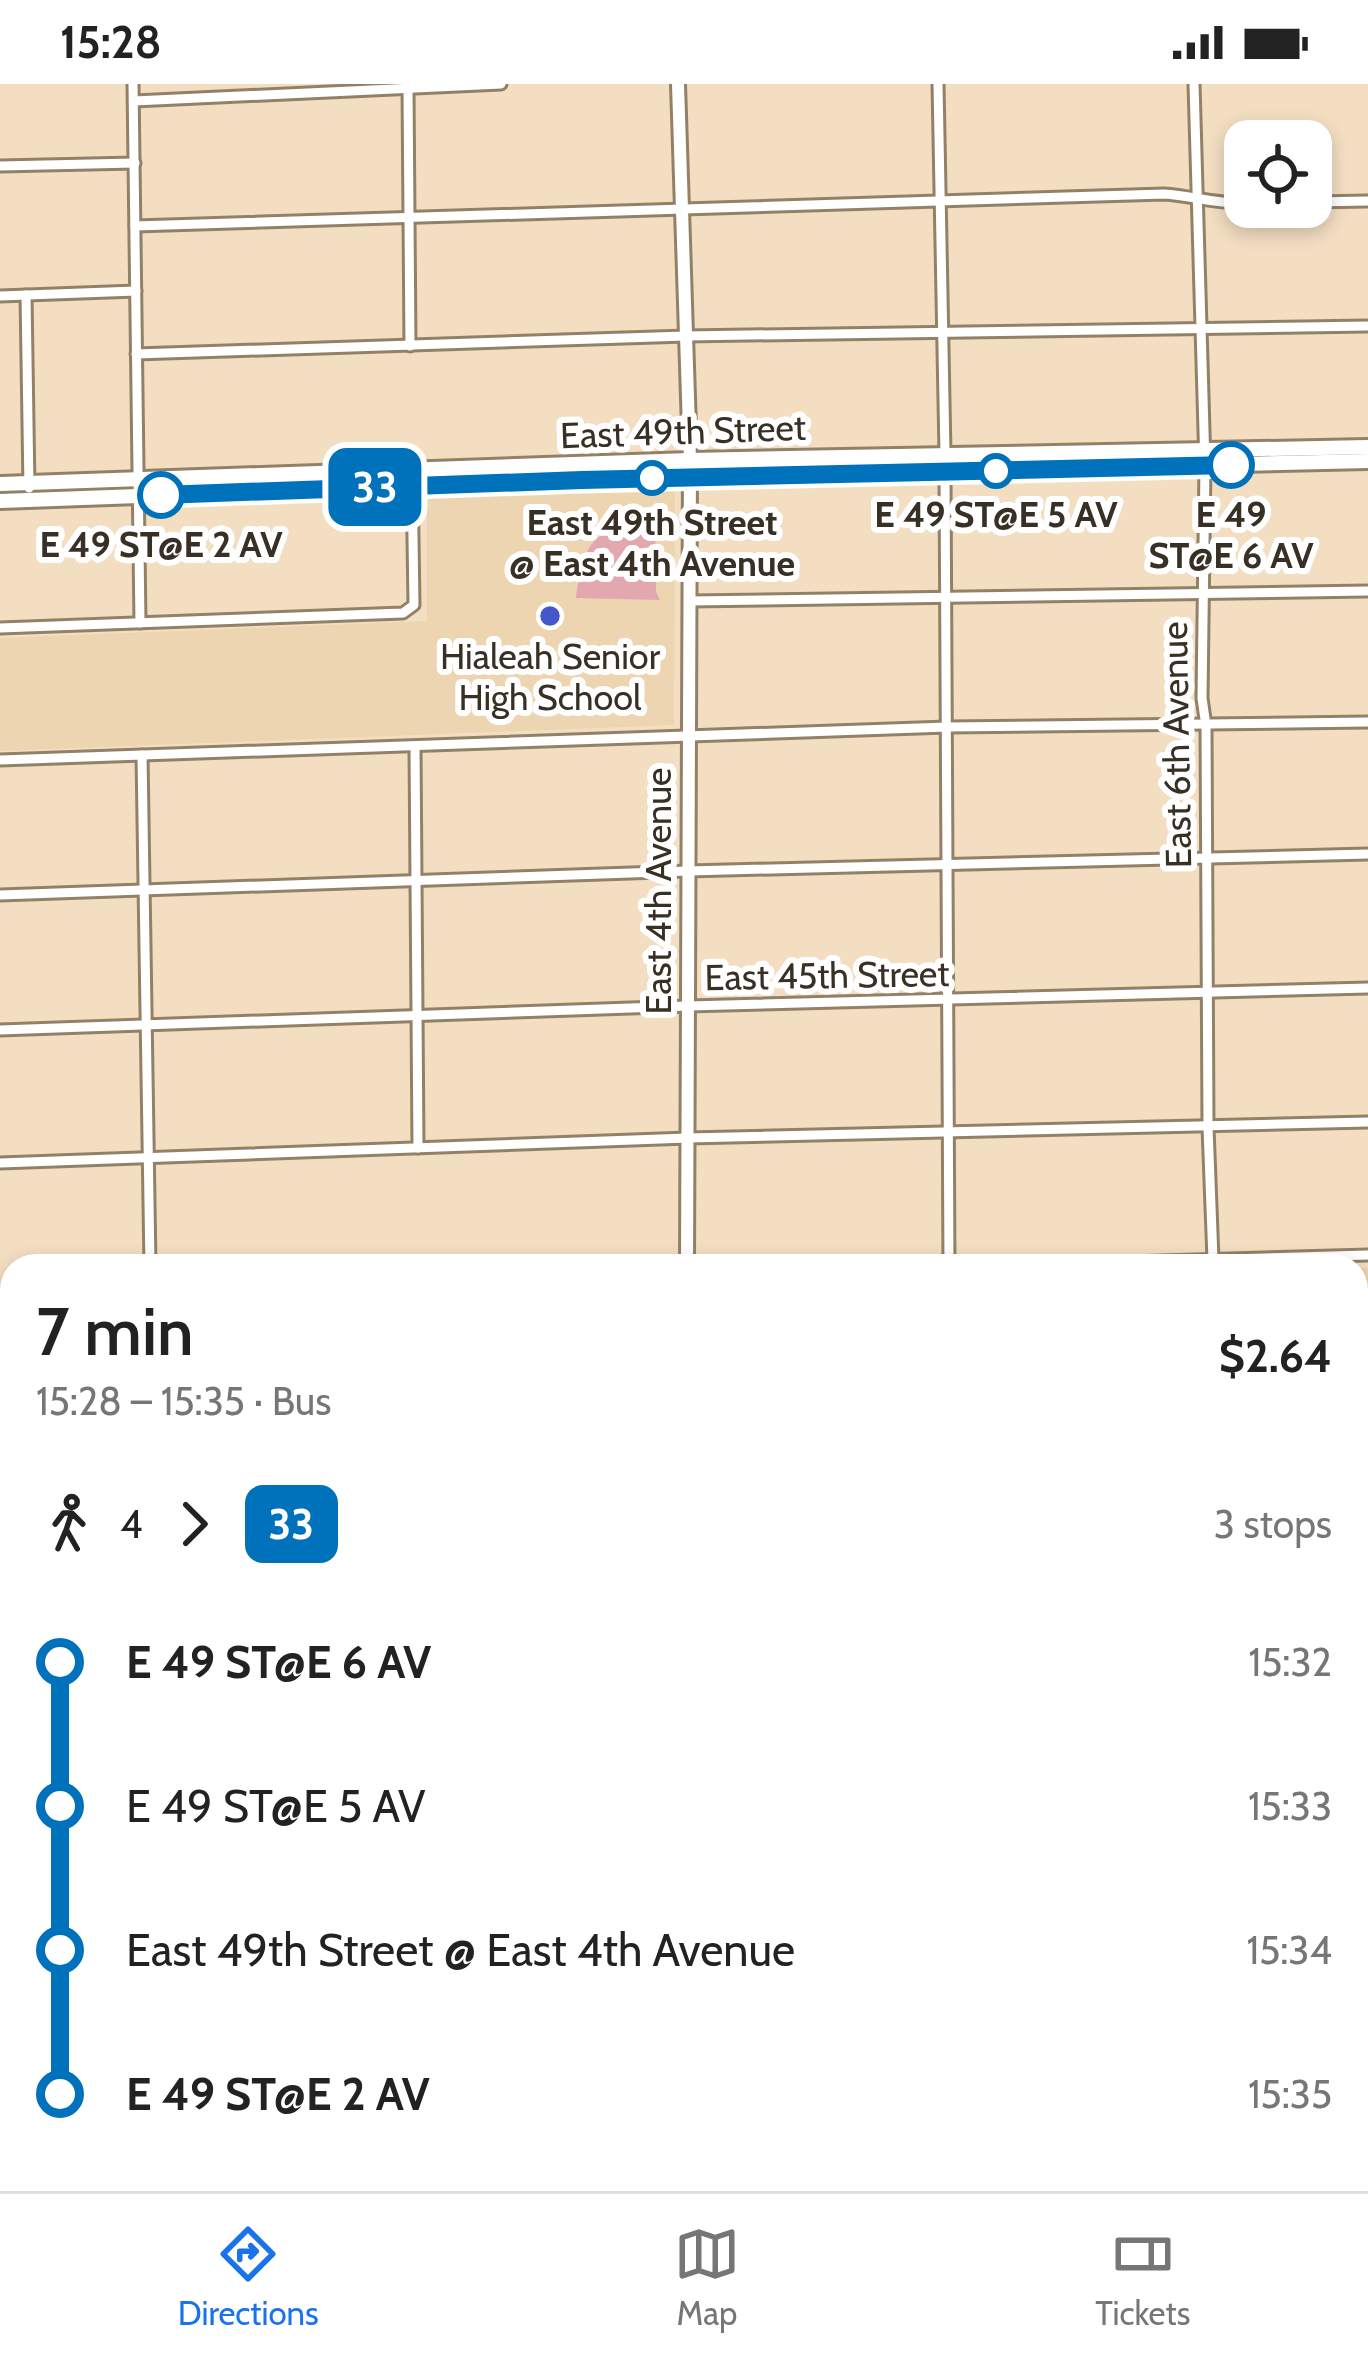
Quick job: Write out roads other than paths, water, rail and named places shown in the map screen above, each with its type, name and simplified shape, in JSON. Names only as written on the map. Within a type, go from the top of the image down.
[{"type":"main road","name":"East 4th Avenue","points":[[678,84],[690,477],[687,1254]]},
{"type":"main road","name":"East 49th Street","points":[[412,478],[945,472],[1368,447]]},
{"type":"main road","name":"East 49th Street","points":[[0,501],[29,492],[412,478],[689,460],[1028,453],[1368,461]]},
{"type":"main road","points":[[945,472],[958,460],[1018,459],[1028,453]]},
{"type":"main road","points":[[874,473],[891,466],[933,464],[945,454]]},
{"type":"main road","name":"East 49th Street","points":[[0,484],[29,492]]},
{"type":"street","points":[[133,84],[140,623]]},
{"type":"street","points":[[134,101],[501,84]]},
{"type":"street","points":[[938,84],[945,454]]},
{"type":"street","name":"East 6th Avenue","points":[[1194,84],[1204,458],[1202,698],[1213,1254]]},
{"type":"street","points":[[408,88],[410,346]]},
{"type":"street","points":[[0,166],[135,163]]},
{"type":"street","points":[[135,226],[1164,194],[1224,204]]},
{"type":"street","points":[[1332,202],[1368,201]]},
{"type":"street","points":[[0,296],[136,291]]},
{"type":"street","points":[[26,295],[29,492]]},
{"type":"street","points":[[136,354],[686,336],[1368,326]]},
{"type":"street","points":[[945,472],[950,1254]]},
{"type":"street","points":[[0,628],[404,614],[414,605],[412,478]]},
{"type":"street","points":[[690,601],[1368,591]]},
{"type":"street","points":[[0,760],[946,727],[1368,722]]},
{"type":"street","points":[[416,746],[418,1148]]},
{"type":"street","points":[[142,755],[150,1254]]},
{"type":"street","points":[[0,895],[1368,854]]},
{"type":"street","name":"East 45th Street","points":[[0,1030],[1368,988]]},
{"type":"street","points":[[0,1163],[688,1138],[1368,1122]]},
{"type":"place","name":"E 49 ST@E 6 AV","points":[[1231,465]]},
{"type":"place","name":"E 49 ST@E 5 AV","points":[[996,471]]},
{"type":"place","name":"East 49th Street @ East 4th Avenue","points":[[652,478]]},
{"type":"place","name":"E 49 ST@E 2 AV","points":[[161,495]]},
{"type":"place","name":"Hialeah Senior High School","points":[[550,616]]}]
